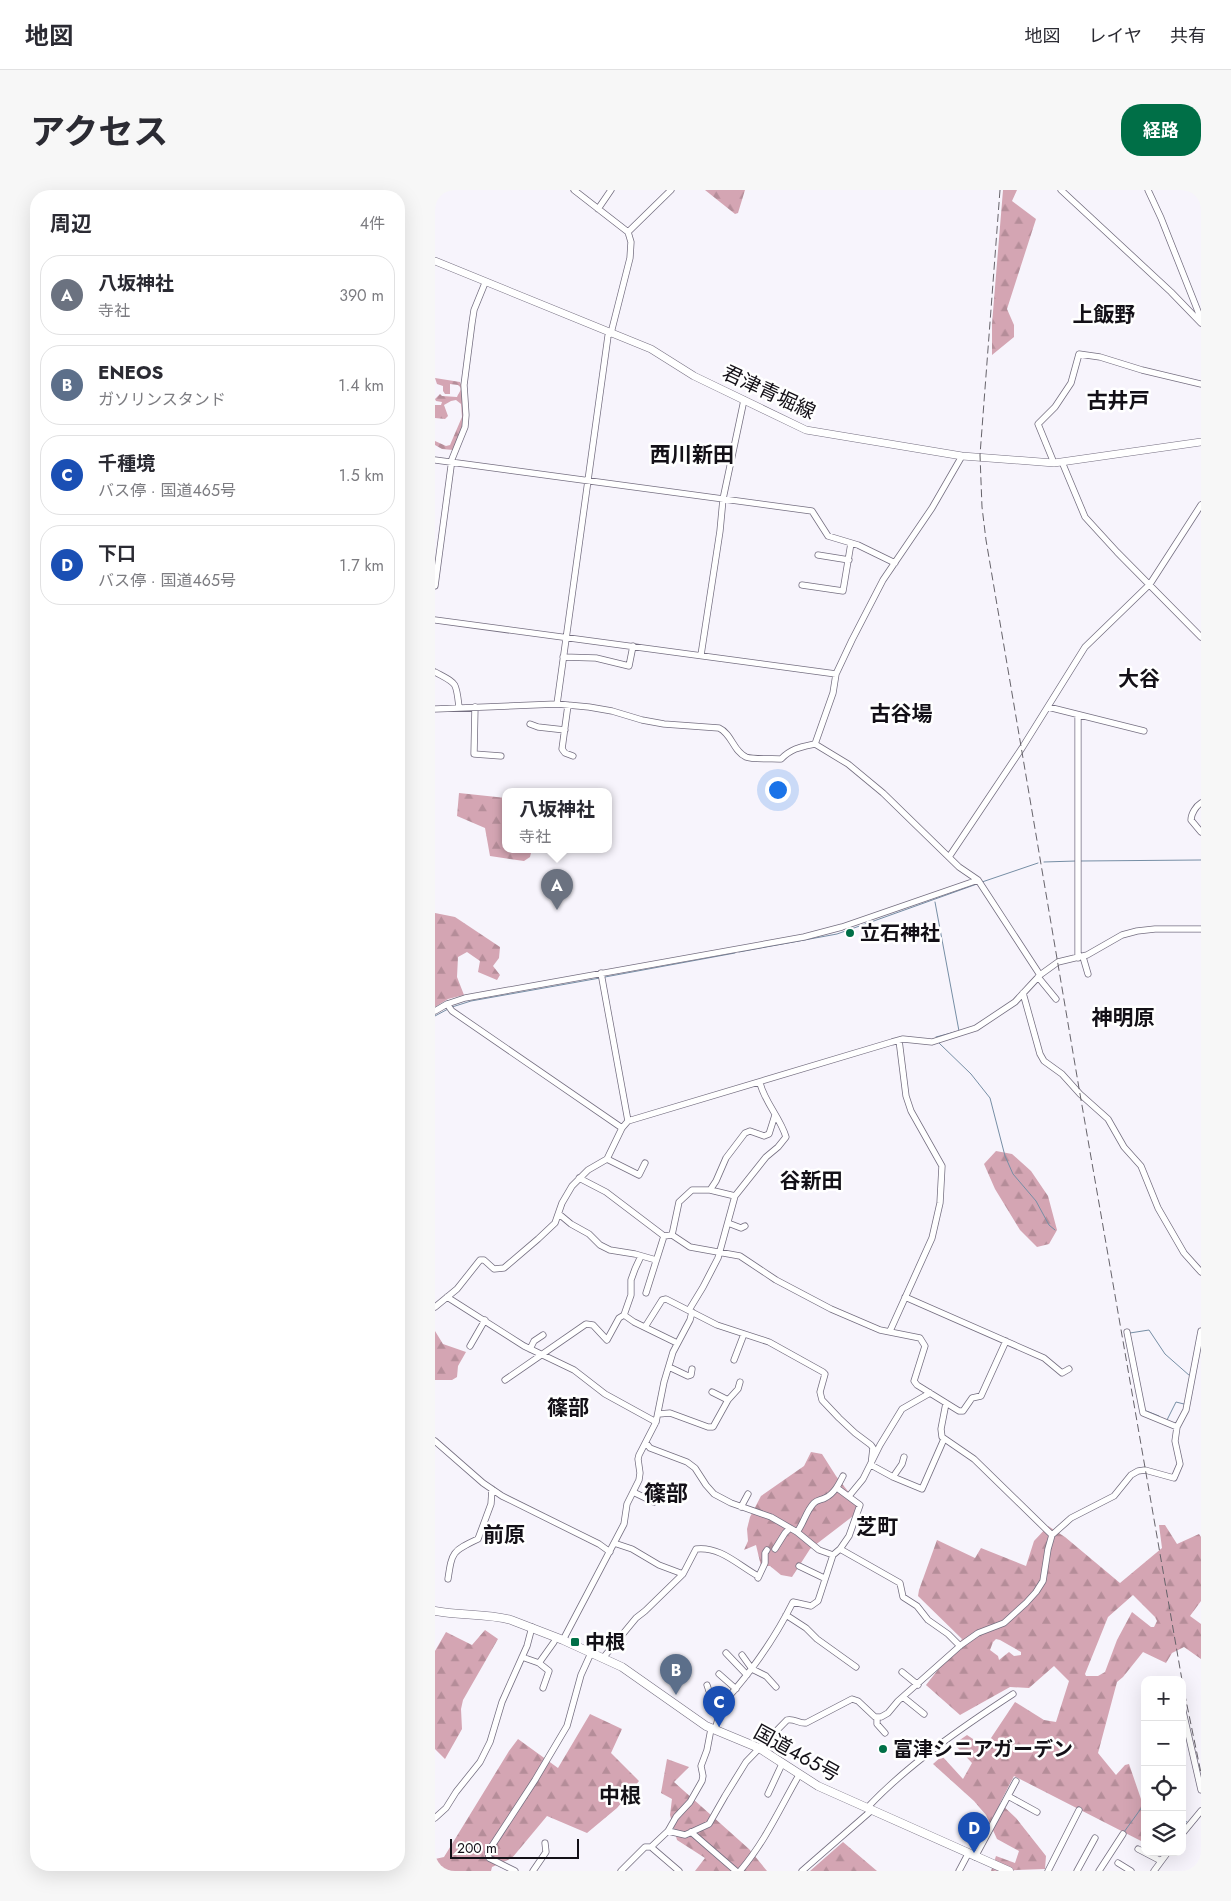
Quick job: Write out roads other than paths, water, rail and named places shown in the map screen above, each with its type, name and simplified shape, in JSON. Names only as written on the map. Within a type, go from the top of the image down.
[{"type":"highway","name":"国道465号","points":[[435,1611],[500,1617],[531,1627],[603,1658],[622,1667],[713,1730],[759,1748],[818,1786],[1009,1871]]},
{"type":"main road","name":"君津青堀線","points":[[435,261],[485,283],[651,349],[694,376],[806,430],[962,456],[1058,462],[1201,442]]},
{"type":"street","points":[[557,704],[608,336],[611,333],[630,258],[631,242],[628,232],[574,190]]},
{"type":"street","points":[[599,209],[611,190]]},
{"type":"street","points":[[628,232],[671,190]]},
{"type":"street","points":[[1061,190],[1171,292],[1201,323]]},
{"type":"street","points":[[1148,190],[1165,226],[1201,318]]},
{"type":"street","points":[[435,586],[452,462],[465,427],[464,385],[474,310],[485,283]]},
{"type":"street","points":[[1201,384],[1142,370],[1100,357],[1079,354],[1071,384],[1055,407],[1038,424],[1085,517],[1117,552],[1201,636]]},
{"type":"street","points":[[701,655],[723,499],[744,400]]},
{"type":"street","points":[[815,744],[833,693],[836,674],[852,640],[883,580],[932,508],[962,456]]},
{"type":"street","points":[[435,460],[812,511],[828,536],[851,543],[895,563]]},
{"type":"street","points":[[949,857],[1048,707],[1085,646],[1150,584],[1201,505]]},
{"type":"street","points":[[802,585],[843,591],[851,543]]},
{"type":"street","points":[[818,555],[849,560]]},
{"type":"street","points":[[435,620],[836,674]]},
{"type":"street","points":[[563,658],[596,658],[629,666],[633,646]]},
{"type":"street","points":[[435,672],[455,683],[459,707]]},
{"type":"street","points":[[435,709],[557,704],[612,711],[664,724],[719,728],[728,735],[737,750],[746,757],[781,759],[796,747],[815,744],[848,764],[883,793],[949,857],[978,880],[1039,976],[1056,999]]},
{"type":"street","points":[[568,705],[563,752],[573,756]]},
{"type":"street","points":[[1048,707],[1144,731]]},
{"type":"street","points":[[475,708],[474,754],[501,756]]},
{"type":"street","points":[[1078,715],[1080,957],[1088,974]]},
{"type":"street","points":[[530,724],[565,730]]},
{"type":"street","points":[[1201,803],[1191,816],[1191,820],[1201,832]]},
{"type":"street","points":[[435,1011],[472,997],[804,937],[843,928],[978,880]]},
{"type":"street","points":[[435,1306],[447,1298],[464,1281],[480,1260],[484,1260],[495,1269],[504,1268],[549,1230],[557,1220],[565,1197],[572,1186],[579,1178],[607,1159],[622,1128],[628,1121],[899,1040],[927,1043],[967,1032],[995,1017],[1023,993],[1039,976],[1058,962],[1080,957],[1109,941],[1137,931],[1201,929]]},
{"type":"street","points":[[601,973],[628,1121]]},
{"type":"street","points":[[1023,993],[1040,1054],[1044,1061],[1062,1074],[1080,1094],[1108,1119],[1124,1147],[1141,1166],[1158,1208],[1184,1254],[1201,1272]]},
{"type":"street","points":[[449,1007],[622,1128]]},
{"type":"street","points":[[890,1331],[932,1238],[941,1202],[942,1166],[911,1111],[906,1096],[899,1040]]},
{"type":"street","points":[[563,1640],[624,1524],[627,1504],[640,1473],[638,1459],[659,1414],[660,1398],[677,1343],[690,1320],[690,1311],[706,1289],[735,1196],[766,1156],[778,1147],[786,1137],[782,1124],[765,1098],[760,1083]]},
{"type":"street","points":[[710,1190],[716,1182],[727,1158],[745,1133],[750,1131],[764,1136],[769,1134],[775,1114]]},
{"type":"street","points":[[607,1159],[639,1175],[645,1163]]},
{"type":"street","points":[[942,1166],[948,1163]]},
{"type":"street","points":[[579,1178],[606,1192],[661,1236],[672,1236],[690,1247],[740,1256],[776,1280],[831,1309],[880,1330],[919,1338],[925,1346],[914,1381],[959,1411],[963,1410],[971,1398],[981,1396],[1006,1340]]},
{"type":"street","points":[[672,1236],[679,1202],[692,1190],[710,1190],[735,1196]]},
{"type":"street","points":[[559,1214],[571,1224],[586,1232],[604,1248],[656,1260]]},
{"type":"street","points":[[728,1223],[741,1228],[745,1226]]},
{"type":"street","points":[[646,1293],[661,1236]]},
{"type":"street","points":[[505,1380],[588,1323],[593,1325],[607,1340],[619,1318],[624,1314],[631,1295],[633,1274],[641,1256]]},
{"type":"street","points":[[905,1297],[1044,1358],[1062,1373],[1069,1369]]},
{"type":"street","points":[[447,1298],[530,1349],[574,1370],[605,1394],[656,1422]]},
{"type":"street","points":[[645,1327],[663,1298],[717,1325],[769,1342],[825,1374],[820,1392],[823,1400],[850,1428],[871,1445],[873,1448],[871,1465]]},
{"type":"street","points":[[624,1314],[677,1343]]},
{"type":"street","points":[[470,1346],[485,1320]]},
{"type":"street","points":[[668,1831],[685,1835],[709,1824],[747,1762],[787,1720],[793,1720],[801,1724],[806,1723],[852,1699],[858,1701],[872,1716],[877,1718],[888,1713],[960,1646],[978,1633],[1004,1623],[1036,1592],[1043,1581],[1052,1535],[1071,1518],[1114,1496],[1131,1475],[1138,1471],[1145,1470],[1174,1478],[1180,1464],[1175,1441],[1177,1427],[1186,1410],[1201,1331]]},
{"type":"street","points":[[1127,1332],[1143,1413],[1177,1427]]},
{"type":"street","points":[[734,1360],[744,1334]]},
{"type":"street","points":[[530,1349],[535,1341],[543,1335]]},
{"type":"street","points":[[669,1367],[688,1376],[691,1375],[692,1369]]},
{"type":"street","points":[[659,1414],[670,1413],[711,1428],[716,1425],[729,1400],[738,1389],[740,1382]]},
{"type":"street","points":[[712,1392],[729,1400]]},
{"type":"street","points":[[849,1496],[863,1479],[880,1445],[902,1409],[930,1393]]},
{"type":"street","points":[[946,1403],[940,1435],[975,1459],[1052,1535]]},
{"type":"street","points":[[871,1465],[893,1478],[922,1489],[945,1438]]},
{"type":"street","points":[[435,1441],[502,1496],[599,1544],[610,1552]]},
{"type":"street","points":[[646,1443],[650,1448],[687,1462],[695,1468],[714,1494],[741,1507],[767,1515],[797,1532],[819,1550],[833,1555]]},
{"type":"street","points":[[893,1478],[904,1457]]},
{"type":"street","points":[[797,1532],[812,1505],[817,1500],[828,1496],[837,1488],[843,1476]]},
{"type":"street","points":[[651,1847],[668,1831],[675,1817],[690,1802],[702,1781],[701,1766],[721,1708],[725,1702],[752,1669],[778,1631],[793,1602],[807,1606],[815,1605],[818,1601],[833,1555],[849,1536],[860,1505],[837,1488]]},
{"type":"street","points":[[448,1579],[452,1554],[457,1549],[477,1539],[491,1504],[492,1489]]},
{"type":"street","points":[[633,1492],[654,1502]]},
{"type":"street","points":[[741,1507],[748,1494]]},
{"type":"street","points":[[775,1548],[790,1528]]},
{"type":"street","points":[[614,1543],[632,1549],[659,1565],[683,1574]]},
{"type":"street","points":[[603,1658],[636,1618],[683,1574],[692,1553],[696,1549],[707,1549],[727,1556],[758,1577],[765,1563],[767,1550]]},
{"type":"street","points":[[840,1549],[900,1583],[903,1597],[917,1606],[928,1620],[948,1634],[960,1646]]},
{"type":"street","points":[[799,1566],[824,1578]]},
{"type":"street","points":[[786,1615],[856,1667]]},
{"type":"street","points":[[435,1818],[446,1808],[480,1762],[490,1742],[502,1702],[522,1657],[531,1627]]},
{"type":"street","points":[[539,1663],[554,1642]]},
{"type":"street","points":[[515,1871],[489,1858],[488,1852],[509,1822],[567,1726],[581,1675],[591,1653]]},
{"type":"street","points":[[726,1653],[747,1675]]},
{"type":"street","points":[[741,1655],[752,1669],[766,1676],[776,1687]]},
{"type":"street","points":[[522,1657],[539,1663],[550,1672],[543,1688]]},
{"type":"street","points":[[902,1672],[918,1685]]},
{"type":"street","points":[[719,1674],[736,1689]]},
{"type":"street","points":[[707,1685],[709,1691],[725,1702]]},
{"type":"street","points":[[801,1871],[870,1809],[882,1793],[963,1727],[1013,1694]]},
{"type":"street","points":[[903,1697],[923,1714]]},
{"type":"street","points":[[877,1718],[877,1724],[885,1733]]},
{"type":"street","points":[[1185,1721],[1201,1790]]},
{"type":"street","points":[[768,1794],[782,1764]]},
{"type":"street","points":[[740,1871],[756,1851],[799,1775]]},
{"type":"street","points":[[959,1871],[971,1855],[1016,1781]]},
{"type":"street","points":[[1008,1796],[1037,1812]]},
{"type":"street","points":[[1048,1871],[1079,1810]]},
{"type":"street","points":[[1186,1829],[1201,1811]]},
{"type":"street","points":[[691,1832],[736,1871]]},
{"type":"street","points":[[1099,1871],[1123,1834]]},
{"type":"street","points":[[1077,1871],[1095,1838]]},
{"type":"street","points":[[533,1871],[546,1852],[545,1843]]},
{"type":"street","points":[[621,1871],[643,1847],[651,1847],[679,1871]]},
{"type":"street","points":[[1138,1849],[1161,1861]]},
{"type":"street","points":[[1154,1871],[1165,1856]]},
{"type":"street","points":[[1118,1863],[1131,1871]]},
{"type":"waterway","points":[[1081,861],[1201,860]]},
{"type":"waterway","points":[[1044,862],[1076,861]]},
{"type":"waterway","points":[[982,882],[1038,863]]},
{"type":"waterway","points":[[871,922],[977,884]]},
{"type":"waterway","points":[[935,902],[959,1031]]},
{"type":"waterway","points":[[739,952],[837,934],[868,923]]},
{"type":"waterway","points":[[605,977],[735,953]]},
{"type":"waterway","points":[[452,1007],[471,1001],[600,978]]},
{"type":"waterway","points":[[435,1016],[448,1009]]},
{"type":"waterway","points":[[936,1037],[955,1032]]},
{"type":"waterway","points":[[939,1043],[971,1074],[990,1098],[1005,1156],[1013,1174],[1036,1201],[1049,1225],[1055,1230]]},
{"type":"waterway","points":[[1130,1333],[1149,1330],[1165,1354],[1190,1376]]},
{"type":"waterway","points":[[1167,1420],[1176,1402],[1184,1404]]},
{"type":"waterway","points":[[1144,1410],[1159,1416]]},
{"type":"waterway","points":[[1124,1832],[1141,1809]]},
{"type":"railway","points":[[1000,190],[980,455],[982,507],[986,540],[1181,1676]]},
{"type":"railway","points":[[1186,1700],[1201,1773]]},
{"type":"place","name":"八坂神社","points":[[557,910]]},
{"type":"place","name":"立石神社","points":[[850,933]]},
{"type":"place","name":"中根","points":[[575,1642]]},
{"type":"place","name":"ENEOS","points":[[676,1695]]},
{"type":"place","name":"千種境","points":[[719,1727]]},
{"type":"place","name":"富津シニアガーデン","points":[[883,1749]]},
{"type":"place","name":"下口","points":[[974,1853]]},
{"type":"district","name":"上飯野","points":[[1104,315]]},
{"type":"district","name":"古井戸","points":[[1118,401]]},
{"type":"district","name":"西川新田","points":[[692,455]]},
{"type":"district","name":"大谷","points":[[1139,679]]},
{"type":"district","name":"古谷場","points":[[901,714]]},
{"type":"district","name":"神明原","points":[[1123,1018]]},
{"type":"district","name":"谷新田","points":[[811,1181]]},
{"type":"district","name":"篠部","points":[[568,1408]]},
{"type":"district","name":"篠部","points":[[666,1493]]},
{"type":"district","name":"芝町","points":[[877,1527]]},
{"type":"district","name":"前原","points":[[504,1535]]},
{"type":"district","name":"中根","points":[[620,1796]]}]
